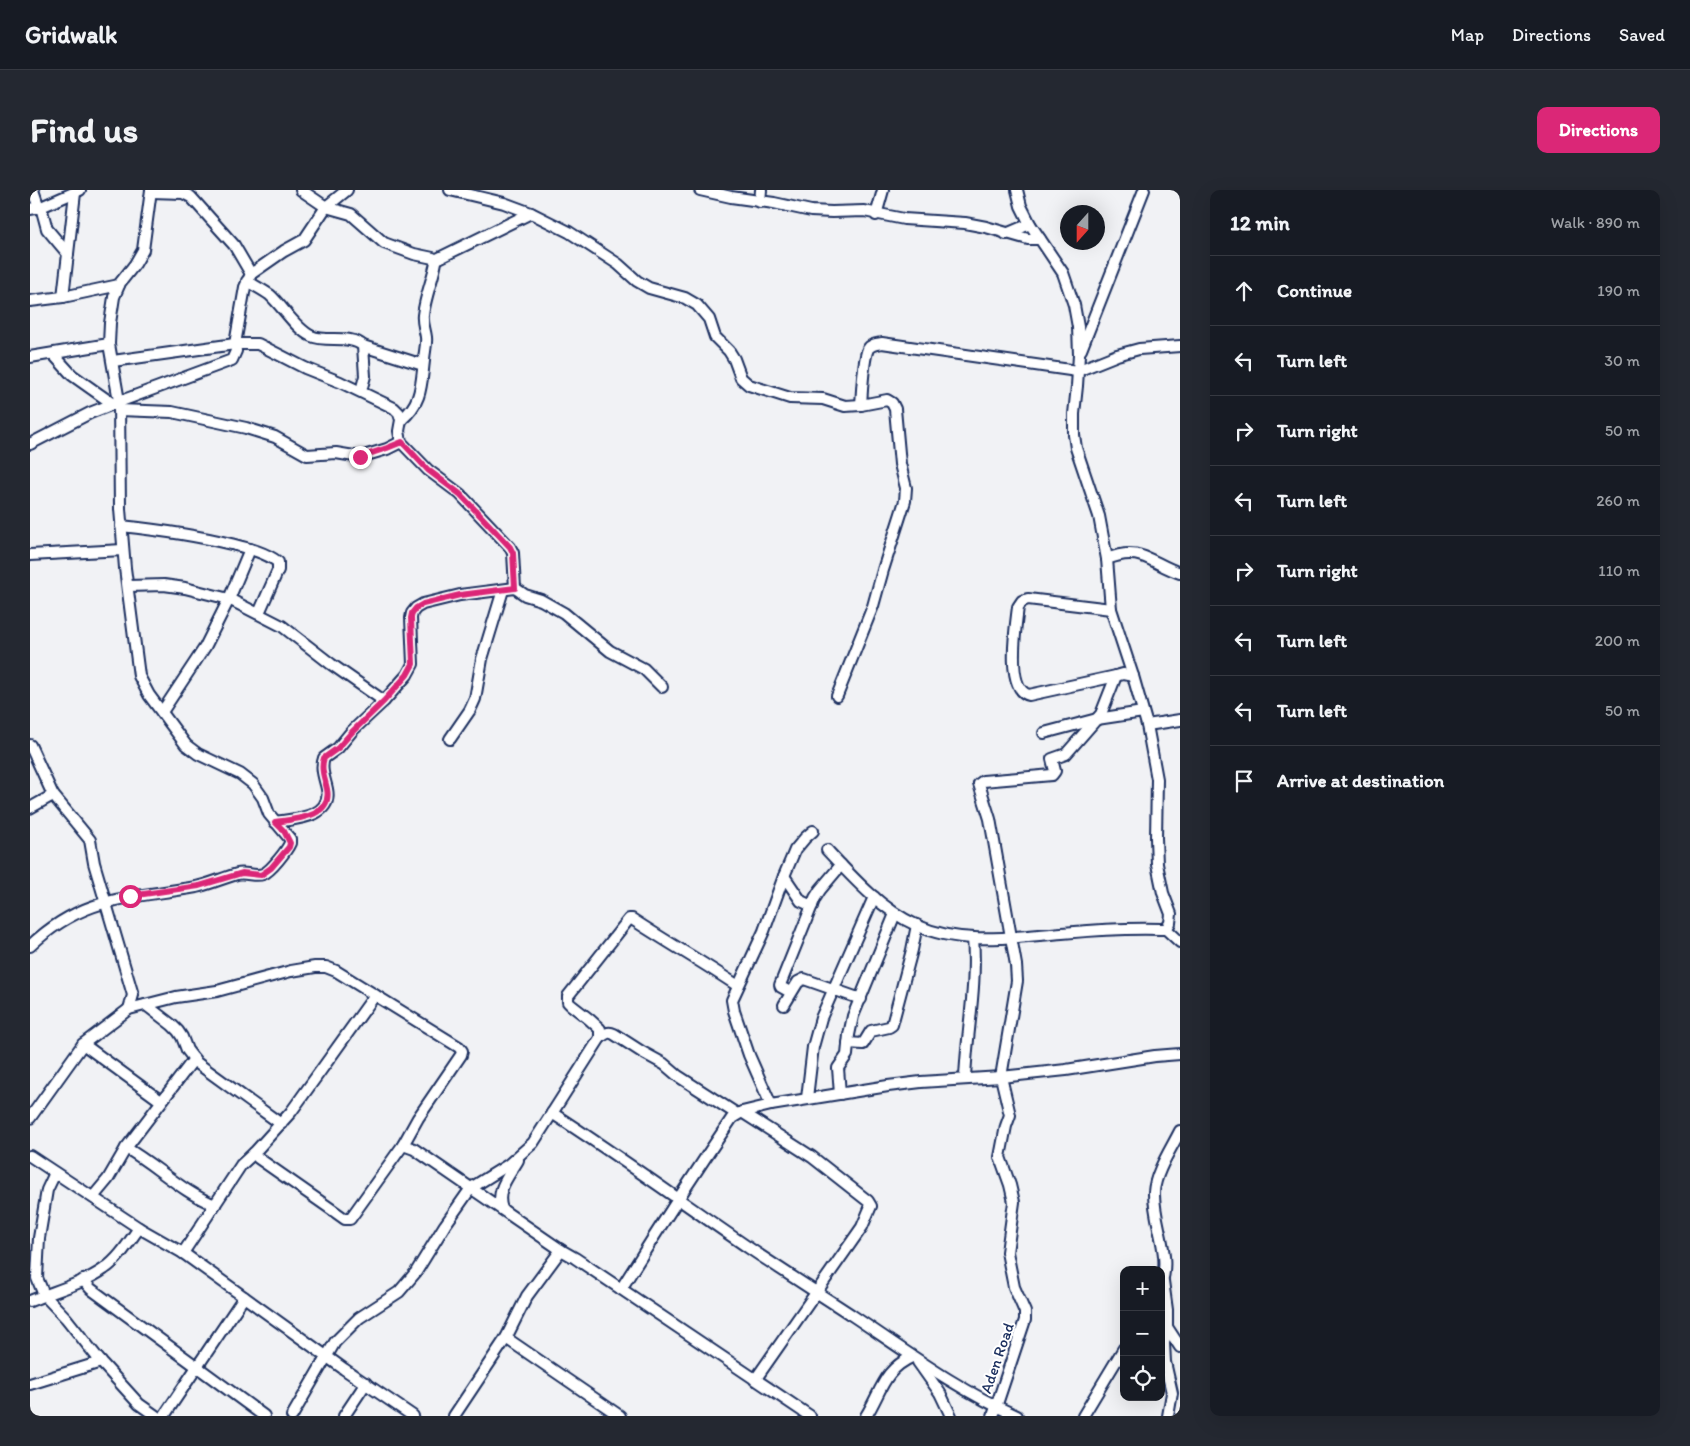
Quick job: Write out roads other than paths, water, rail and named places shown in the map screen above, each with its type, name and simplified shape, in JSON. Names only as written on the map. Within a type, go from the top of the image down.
[{"type":"street","points":[[33,190],[35,208],[47,229],[68,254]]},
{"type":"street","points":[[301,190],[326,207],[351,214],[384,243],[435,260],[531,214]]},
{"type":"street","points":[[30,444],[90,414],[229,362],[235,357],[235,344],[241,307],[249,278],[284,251],[304,240],[326,207],[347,190]]},
{"type":"street","points":[[450,190],[504,203],[531,214],[569,232],[618,264],[649,288],[685,298],[697,305],[709,319],[715,337],[729,351],[744,382],[790,398],[823,399],[845,406],[887,400],[892,403],[895,409],[900,464],[906,488],[902,514],[873,606],[837,696]]},
{"type":"street","points":[[700,190],[810,211],[858,211],[904,219],[965,223],[1028,239],[1040,239]]},
{"type":"street","points":[[760,202],[761,190]]},
{"type":"street","points":[[876,215],[884,190]]},
{"type":"street","points":[[1017,190],[1021,206],[1030,224],[1063,273],[1074,304],[1078,327],[1079,355],[1074,435],[1076,448],[1100,516],[1107,559],[1110,609],[1133,676],[1147,725],[1157,779],[1157,864],[1163,893],[1171,914],[1170,923],[1166,929]]},
{"type":"street","points":[[1079,355],[1144,190]]},
{"type":"street","points":[[35,208],[78,191]]},
{"type":"street","points":[[63,297],[78,191]]},
{"type":"street","points":[[30,946],[72,915],[105,902],[130,896],[199,886],[242,873],[264,874],[290,843],[284,831],[269,814],[263,798],[253,784],[240,774],[198,754],[186,745],[149,695],[138,676],[123,550],[117,405],[113,361],[109,344],[111,309],[119,285],[143,250],[151,191],[183,193],[191,197],[234,245],[249,278],[269,294],[305,333],[314,338],[352,341],[423,365]]},
{"type":"street","points":[[1006,234],[1030,224]]},
{"type":"street","points":[[401,420],[418,400],[423,381],[426,337],[422,324],[423,313],[433,278],[435,260]]},
{"type":"street","points":[[30,300],[63,297],[119,285]]},
{"type":"street","points":[[861,405],[868,349],[882,343],[1077,371],[1117,355],[1139,349],[1180,346]]},
{"type":"street","points":[[30,358],[109,344]]},
{"type":"street","points":[[113,361],[235,344],[258,344],[305,368],[361,391],[394,408],[399,413],[401,420],[399,431],[402,442],[428,470],[460,494],[510,547],[513,553],[515,588]]},
{"type":"street","points":[[361,391],[365,376],[363,346]]},
{"type":"street","points":[[53,354],[72,375],[117,405],[172,412],[246,428],[275,437],[307,455],[336,453],[360,457],[402,442]]},
{"type":"street","points":[[121,526],[191,535],[250,549],[274,559],[279,565],[259,613]]},
{"type":"street","points":[[162,712],[200,657],[250,549]]},
{"type":"street","points":[[30,555],[123,550]]},
{"type":"street","points":[[1107,559],[1119,554],[1136,554],[1180,573]]},
{"type":"street","points":[[128,586],[164,585],[228,598],[259,613],[287,630],[384,701]]},
{"type":"street","points":[[275,822],[314,815],[321,810],[327,798],[328,790],[322,768],[324,758],[338,748],[407,675],[413,664],[412,613],[423,604],[460,595],[515,588],[564,613],[610,652],[644,669],[662,687]]},
{"type":"street","points":[[450,739],[470,710],[475,699],[482,659],[503,590]]},
{"type":"street","points":[[1110,609],[1028,599],[1022,602],[1018,607],[1014,662],[1019,686],[1021,691],[1029,695],[1123,674],[1133,676]]},
{"type":"street","points":[[1001,1077],[1016,981],[1016,965],[990,819],[980,789],[980,782],[1052,775],[1055,772],[1052,758],[1066,754],[1097,719],[1104,710],[1116,676]]},
{"type":"street","points":[[1044,733],[1097,719],[1143,712]]},
{"type":"street","points":[[1147,725],[1180,720]]},
{"type":"street","points":[[30,745],[52,795],[90,840],[94,863],[133,995],[129,1010]]},
{"type":"street","points":[[30,808],[52,795]]},
{"type":"street","points":[[771,1105],[749,1055],[732,1000],[764,931],[795,850],[813,831]]},
{"type":"street","points":[[827,850],[874,897],[895,914],[917,926],[941,933],[973,938],[1011,938],[1085,931],[1151,928],[1166,929],[1180,942]]},
{"type":"street","points":[[790,992],[780,985],[820,890],[841,865]]},
{"type":"street","points":[[784,876],[800,900],[812,906]]},
{"type":"street","points":[[806,1098],[815,1035],[832,989],[874,897]]},
{"type":"street","points":[[840,1094],[838,1068],[848,1055],[848,1044],[854,1016],[895,914]]},
{"type":"street","points":[[600,1038],[600,1029],[589,1018],[570,1005],[568,996],[629,919],[632,919],[703,962],[738,986]]},
{"type":"street","points":[[848,1044],[863,1044],[871,1030],[892,1025],[917,926]]},
{"type":"street","points":[[965,1078],[966,1046],[974,989],[973,938]]},
{"type":"street","points":[[30,1118],[83,1044],[129,1010],[176,997],[217,991],[291,971],[315,967],[326,967],[336,970],[460,1047],[461,1055],[418,1118],[403,1145],[350,1218],[346,1219],[258,1158],[254,1153]]},
{"type":"street","points":[[784,1005],[790,992],[798,982],[804,979],[861,999]]},
{"type":"street","points":[[183,1253],[241,1165],[291,1112],[375,995]]},
{"type":"street","points":[[146,1005],[178,1031],[186,1050],[204,1068],[281,1124]]},
{"type":"street","points":[[292,1416],[335,1342],[359,1318],[399,1292],[416,1272],[445,1225],[472,1188],[508,1165],[533,1143],[600,1038],[610,1032],[664,1064],[678,1076],[812,1157],[870,1203],[870,1211],[862,1226],[755,1380]]},
{"type":"street","points":[[83,1044],[161,1101]]},
{"type":"street","points":[[621,1289],[727,1124],[739,1113],[806,1098],[913,1082],[1001,1077],[1180,1054]]},
{"type":"street","points":[[92,1197],[108,1179],[126,1148],[194,1059]]},
{"type":"street","name":"Aden Road","points":[[995,1411],[1026,1312],[1014,1287],[1007,1252],[1014,1202],[1000,1157],[1010,1113],[1001,1077]]},
{"type":"street","points":[[552,1113],[650,1178],[750,1249],[995,1411],[1018,1416]]},
{"type":"street","points":[[1163,1266],[1164,1258],[1156,1220],[1154,1190],[1157,1178],[1180,1131]]},
{"type":"street","points":[[403,1145],[414,1149],[561,1250],[810,1416]]},
{"type":"street","points":[[126,1148],[187,1191],[215,1205]]},
{"type":"street","points":[[502,1209],[499,1201],[501,1189],[523,1152]]},
{"type":"street","points":[[30,1156],[139,1228],[183,1253],[413,1416]]},
{"type":"street","points":[[55,1173],[47,1190],[39,1238],[37,1278],[44,1295],[139,1404],[156,1416]]},
{"type":"street","points":[[30,1301],[83,1280],[105,1268],[118,1256],[139,1228]]},
{"type":"street","points":[[454,1416],[506,1338],[527,1296],[561,1250]]},
{"type":"street","points":[[83,1280],[91,1290],[264,1416]]},
{"type":"street","points":[[164,1416],[244,1297]]},
{"type":"street","points":[[1165,1299],[1167,1310],[1164,1343],[1165,1362],[1172,1393],[1168,1416]]},
{"type":"street","points":[[1166,1327],[1180,1347]]},
{"type":"street","points":[[506,1338],[620,1416]]},
{"type":"street","points":[[1083,1416],[1120,1355]]},
{"type":"street","points":[[866,1416],[894,1367],[902,1361],[914,1358]]},
{"type":"street","points":[[914,1358],[940,1393],[951,1416]]},
{"type":"street","points":[[30,1384],[101,1362]]},
{"type":"street","points":[[344,1416],[366,1383]]}]
